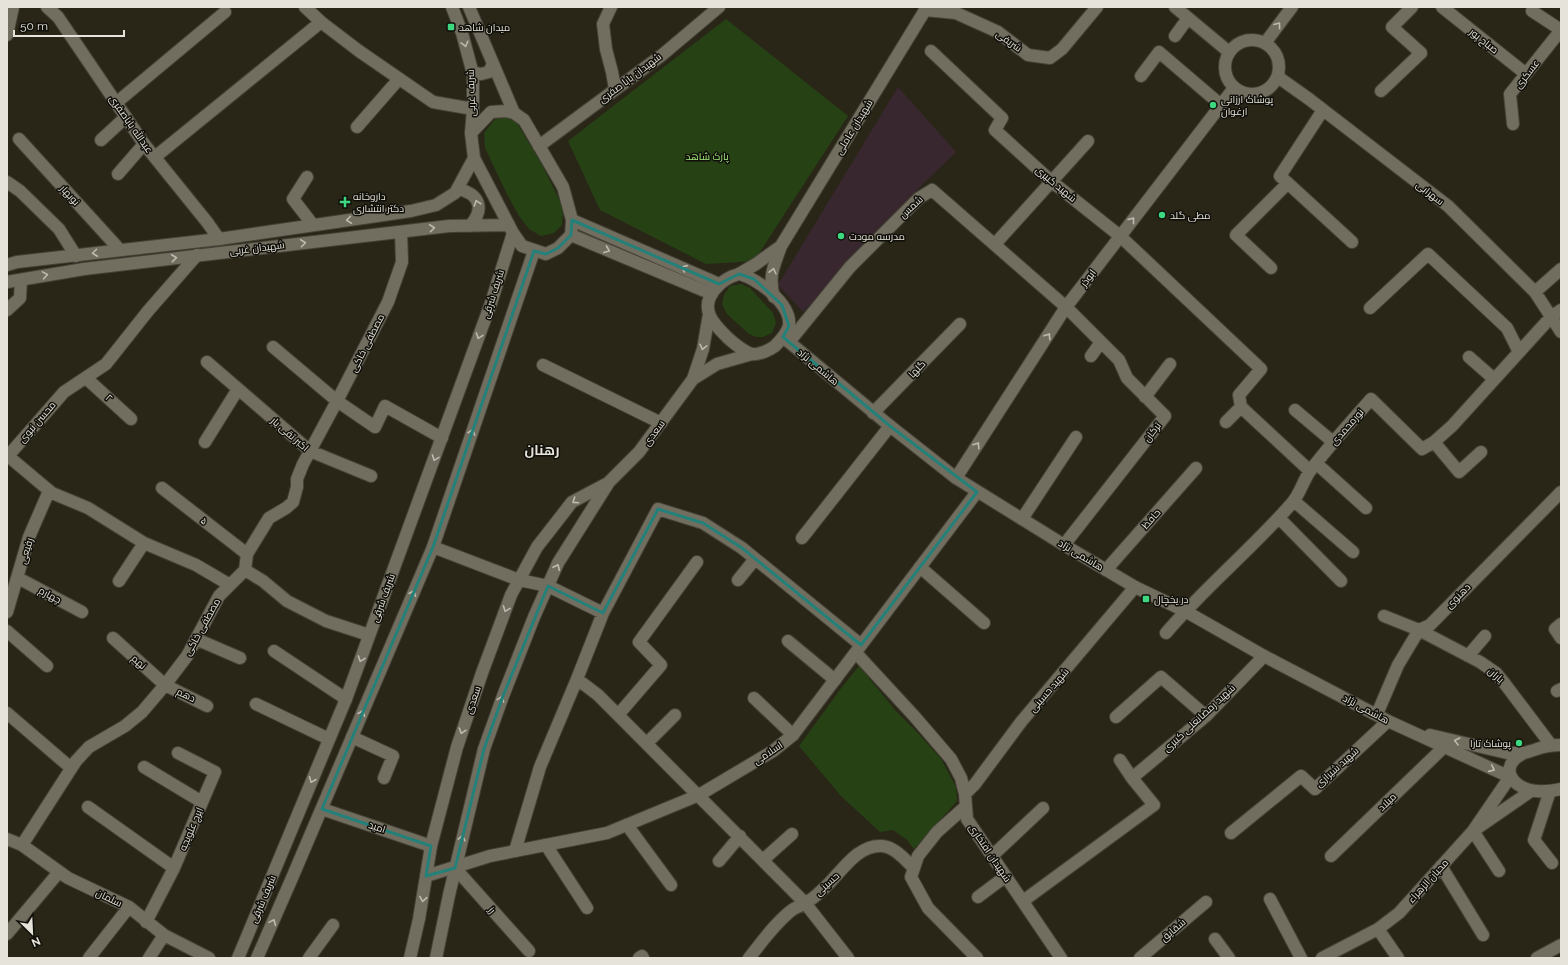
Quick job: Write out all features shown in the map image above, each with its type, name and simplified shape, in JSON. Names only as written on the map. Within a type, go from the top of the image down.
[{"type":"street","points":[[7,35],[13,7]]},
{"type":"street","points":[[306,7],[321,22],[398,80],[433,102],[474,110]]},
{"type":"street","name":"شریف غربی","points":[[452,7],[462,33],[472,72],[474,110],[471,133]]},
{"type":"street","points":[[469,7],[514,113]]},
{"type":"street","points":[[611,7],[603,24],[606,49],[615,89]]},
{"type":"street","name":"شهیدان بابا صفری","points":[[539,146],[662,55],[719,7]]},
{"type":"street","name":"شریفی","points":[[926,8],[956,13],[998,32],[1028,55],[1050,58],[1062,49],[1097,7]]},
{"type":"street","points":[[1175,7],[1230,52]]},
{"type":"street","points":[[1265,43],[1292,7]]},
{"type":"street","points":[[1381,91],[1421,53],[1392,26],[1412,7]]},
{"type":"street","name":"صباح پور","points":[[1442,7],[1526,74]]},
{"type":"street","name":"عبدالله باباصفری","points":[[50,8],[58,17],[144,144],[219,239]]},
{"type":"street","name":"شهیدان عاملی","points":[[774,297],[771,285],[771,272],[781,246],[926,8]]},
{"type":"street","points":[[1532,11],[1561,30]]},
{"type":"street","points":[[116,103],[225,12]]},
{"type":"street","points":[[1175,36],[1188,18]]},
{"type":"street","points":[[155,157],[321,22]]},
{"type":"street","name":"عسکری","points":[[1513,124],[1510,94],[1561,30]]},
{"type":"street","points":[[1255,40],[1265,43],[1273,49],[1278,58],[1280,67],[1278,77],[1272,86],[1264,92],[1253,95],[1243,93],[1234,88],[1228,80],[1225,71],[1225,61],[1230,52],[1236,45],[1245,41],[1255,40]]},
{"type":"street","name":"شهید کبیری","points":[[931,51],[1002,118],[994,130],[1051,182],[1120,236],[1261,369],[1239,395],[1241,407]]},
{"type":"street","points":[[1141,76],[1159,52],[1221,105]]},
{"type":"street","points":[[472,72],[481,74],[489,72],[493,64]]},
{"type":"street","name":"سهرابی","points":[[1278,77],[1448,206],[1556,313],[1561,332]]},
{"type":"street","points":[[357,127],[398,80]]},
{"type":"street","name":"ابوذر","points":[[956,478],[1066,307],[1234,88]]},
{"type":"street","points":[[1323,110],[1280,176],[1352,242]]},
{"type":"street","points":[[506,111],[514,113],[524,120],[563,187],[572,220],[571,235],[558,248],[546,254],[522,246],[511,229],[474,158],[471,133],[491,112],[506,111]]},
{"type":"street","points":[[101,140],[126,117]]},
{"type":"street","name":"نوبهار","points":[[19,139],[120,250]]},
{"type":"street","points":[[995,244],[1088,141]]},
{"type":"street","points":[[118,174],[144,144]]},
{"type":"street","name":"شهیدان غربی","points":[[7,264],[219,239],[411,211],[436,205],[455,193],[474,158]]},
{"type":"street","points":[[306,177],[294,199],[313,225]]},
{"type":"street","points":[[7,182],[20,191],[59,229],[76,256]]},
{"type":"street","points":[[1271,268],[1236,235],[1288,183]]},
{"type":"street","points":[[458,189],[468,191],[476,198],[479,208],[477,218],[470,226]]},
{"type":"street","name":"شمس","points":[[786,339],[850,267],[918,198],[932,190],[1066,307]]},
{"type":"street","points":[[572,220],[716,289]]},
{"type":"street","name":"شهیدان غربی","points":[[7,282],[84,269],[449,226],[511,229]]},
{"type":"street","name":"شریف شرقی","points":[[238,958],[346,699],[370,635],[491,303],[511,229]]},
{"type":"street","name":"مصطفی خاکی","points":[[22,845],[71,768],[89,747],[125,726],[142,712],[187,656],[219,596],[245,570],[247,554],[269,518],[293,502],[298,487],[297,479],[310,451],[388,302],[402,262],[401,232]]},
{"type":"street","points":[[571,235],[716,289]]},
{"type":"street","name":"شهیدان عاملی","points":[[739,274],[781,246]]},
{"type":"street","name":"شریف شرقی","points":[[257,958],[433,547],[534,251]]},
{"type":"street","points":[[1370,308],[1428,254],[1507,328],[1518,352]]},
{"type":"street","name":"محسن نبوی","points":[[197,256],[148,311],[106,364],[64,392],[7,456],[49,491],[88,508],[144,543],[196,565],[230,585]]},
{"type":"street","points":[[1535,292],[1561,269]]},
{"type":"street","points":[[739,274],[747,276],[761,284],[782,305],[788,316],[789,326],[786,339],[764,352],[717,364],[693,379],[703,350],[709,314],[708,304],[716,289],[729,276],[739,274]]},
{"type":"street","points":[[7,310],[20,298],[21,280]]},
{"type":"street","name":"ترکان","points":[[1064,545],[1165,416],[1127,378],[1119,360],[1066,307]]},
{"type":"street","points":[[1481,452],[1459,472],[1434,442],[1452,426],[1518,352],[1556,313]]},
{"type":"street","points":[[709,314],[714,324],[723,334],[741,348],[752,354]]},
{"type":"street","name":"گلها","points":[[873,413],[960,324]]},
{"type":"street","name":"هاشمی نژاد","points":[[786,339],[873,413],[956,478],[1064,545],[1135,587],[1185,611],[1264,656],[1406,729],[1510,777],[1518,786],[1531,791]]},
{"type":"street","points":[[1091,356],[1101,342]]},
{"type":"street","points":[[274,347],[337,401],[375,427],[385,406],[442,438]]},
{"type":"street","points":[[1469,357],[1494,379]]},
{"type":"street","name":"اکبر تقی یار","points":[[207,362],[310,451],[371,476]]},
{"type":"street","points":[[1145,397],[1170,364]]},
{"type":"street","points":[[543,365],[661,423]]},
{"type":"street","name":"۲","points":[[86,378],[131,418]]},
{"type":"street","name":"سعدی","points":[[436,958],[455,868],[484,749],[503,696],[558,563],[609,482],[640,452],[693,379]]},
{"type":"street","points":[[206,442],[238,389]]},
{"type":"street","name":"نورمحمدی","points":[[1166,633],[1185,611],[1268,530],[1294,501],[1313,468],[1333,442],[1371,400],[1422,449],[1434,442]]},
{"type":"street","points":[[1226,422],[1241,407],[1313,468],[1366,508]]},
{"type":"street","points":[[1295,410],[1333,442]]},
{"type":"street","points":[[802,538],[890,426]]},
{"type":"street","points":[[1022,519],[1076,437]]},
{"type":"street","name":"حافظ","points":[[1106,570],[1196,468]]},
{"type":"street","name":"سعدی","points":[[410,958],[419,919],[431,846],[457,747],[482,673],[511,595],[537,547],[572,502],[609,482]]},
{"type":"street","name":"۵","points":[[162,488],[247,554]]},
{"type":"street","name":"رفیعی","points":[[7,612],[29,537],[49,491]]},
{"type":"street","name":"اسلامی","points":[[426,876],[490,856],[607,833],[699,795],[773,751],[793,735],[977,492]]},
{"type":"street","name":"دهنوی","points":[[1377,714],[1398,665],[1419,630],[1430,624],[1561,492]]},
{"type":"street","points":[[1294,501],[1353,552]]},
{"type":"street","name":"شهیدان افتخاری","points":[[603,613],[658,510],[703,523],[755,559],[858,649],[950,759],[961,778],[965,794],[965,807],[968,819],[1062,958]]},
{"type":"street","points":[[1279,518],[1341,581]]},
{"type":"street","points":[[119,581],[144,543]]},
{"type":"street","points":[[433,547],[519,580],[548,586],[603,613],[540,767],[515,851]]},
{"type":"street","points":[[738,580],[755,559]]},
{"type":"street","points":[[618,715],[661,665],[639,642],[697,562]]},
{"type":"street","points":[[920,567],[984,623]]},
{"type":"street","points":[[245,570],[263,581],[287,602],[326,621],[370,635]]},
{"type":"street","name":"چهارم","points":[[18,578],[82,612]]},
{"type":"street","name":"شهید حسینی","points":[[965,794],[975,784],[1021,722],[1135,587]]},
{"type":"street","name":"یاران","points":[[1384,616],[1419,630],[1496,673],[1556,745]]},
{"type":"street","points":[[1561,624],[1555,629],[1561,638]]},
{"type":"street","points":[[7,631],[47,666]]},
{"type":"street","points":[[1468,656],[1485,636]]},
{"type":"street","name":"نهم","points":[[113,638],[164,685]]},
{"type":"street","points":[[196,639],[240,658]]},
{"type":"street","points":[[788,641],[835,680]]},
{"type":"street","points":[[274,651],[346,699]]},
{"type":"street","name":"شهید رمضانعلی کبیری","points":[[1132,778],[1206,716],[1264,656]]},
{"type":"street","points":[[1116,717],[1161,677],[1206,716]]},
{"type":"street","points":[[577,679],[598,696],[647,743],[806,903],[848,958]]},
{"type":"street","name":"دهم","points":[[164,685],[207,706]]},
{"type":"street","points":[[754,698],[793,735]]},
{"type":"street","points":[[256,704],[329,739]]},
{"type":"street","points":[[7,713],[71,768]]},
{"type":"street","points":[[647,743],[675,715]]},
{"type":"street","name":"شهید شیرازی","points":[[1231,833],[1301,776],[1315,789],[1388,720]]},
{"type":"street","name":"هاشمی نژاد","points":[[1406,729],[1507,753],[1523,753]]},
{"type":"street","points":[[352,737],[393,756],[384,778]]},
{"type":"street","points":[[1523,753],[1556,745]]},
{"type":"street","name":"میلاد","points":[[1331,856],[1444,747]]},
{"type":"street","name":"ایرج علویجه","points":[[146,922],[174,868],[215,772],[178,753]]},
{"type":"street","name":"محبان الزهراء","points":[[1322,958],[1378,928],[1399,913],[1473,831],[1510,777],[1509,770],[1511,765],[1516,758],[1523,753]]},
{"type":"street","points":[[1023,901],[1154,805],[1132,778],[1120,760]]},
{"type":"street","points":[[144,767],[202,802]]},
{"type":"street","points":[[1499,871],[1473,831],[1531,791],[1555,790],[1534,840],[1552,863]]},
{"type":"street","points":[[88,806],[174,868]]},
{"type":"street","points":[[965,807],[938,832],[918,856],[911,877],[928,908],[977,958]]},
{"type":"street","points":[[992,856],[1043,808]]},
{"type":"street","name":"امید","points":[[322,809],[431,846]]},
{"type":"street","points":[[627,825],[671,885]]},
{"type":"street","points":[[763,860],[792,834]]},
{"type":"street","points":[[719,861],[740,836]]},
{"type":"street","name":"سلمان","points":[[8,841],[22,845],[68,878],[129,907],[164,935],[209,958]]},
{"type":"street","points":[[546,845],[587,908]]},
{"type":"street","name":"حسینی","points":[[749,958],[778,923],[793,909],[806,903],[823,890],[842,871],[851,859],[868,848],[881,846],[892,848],[914,868]]},
{"type":"street","points":[[1441,866],[1483,935]]},
{"type":"street","name":"رز","points":[[455,868],[528,951]]},
{"type":"street","points":[[7,934],[60,872]]},
{"type":"street","points":[[978,897],[1006,876]]},
{"type":"street","points":[[1270,899],[1301,958]]},
{"type":"street","name":"شقایق","points":[[1140,958],[1206,902]]},
{"type":"street","points":[[89,958],[129,907]]},
{"type":"street","points":[[309,958],[333,925]]},
{"type":"street","points":[[1378,928],[1398,958]]},
{"type":"street","points":[[149,958],[164,935]]},
{"type":"street","points":[[1215,939],[1229,958]]},
{"type":"street","points":[[1537,958],[1561,945]]},
{"type":"street","points":[[639,958],[642,956],[643,958]]},
{"type":"highlighted area","points":[[572,220],[719,284],[739,274],[754,279],[782,305],[789,326],[783,337],[890,426],[977,492],[861,645],[742,548],[703,523],[658,509],[603,613],[548,586],[503,696],[484,749],[455,868],[426,876],[431,846],[322,809],[433,547],[534,251],[546,254],[558,248],[571,235]]},
{"type":"shaded area","name":"مدرسه مودت","points":[[898,87],[956,152],[920,187],[803,312],[778,285]]},
{"type":"green space","name":"پارک شاهد","points":[[726,19],[848,116],[754,261],[706,264],[600,210],[568,141]]},
{"type":"green space","points":[[506,117],[517,123],[541,163],[558,197],[563,211],[562,225],[554,233],[541,236],[529,229],[519,216],[485,148],[484,133],[495,119]]},
{"type":"green space","points":[[741,284],[750,288],[773,313],[776,323],[772,333],[763,337],[756,337],[749,334],[727,314],[722,304],[724,295],[730,286]]},
{"type":"green space","points":[[859,666],[896,711],[941,759],[956,787],[957,801],[914,849],[906,839],[893,830],[880,832],[841,796],[799,746]]},
{"type":"place","name":"میدان شاهد","points":[[451,27]]},
{"type":"place","name":"پوشاک ارزانی ارغوان","points":[[1213,105]]},
{"type":"place","name":"داروخانه دکتر انتشاری","points":[[345,202]]},
{"type":"place","name":"مطی گلد","points":[[1162,215]]},
{"type":"place","name":"مدرسه مودت","points":[[841,236]]},
{"type":"place","name":"در یخچال","points":[[1146,599]]},
{"type":"place","name":"پوشاک تارا","points":[[1519,743]]},
{"type":"district","name":"رهنان","points":[[542,450]]}]
